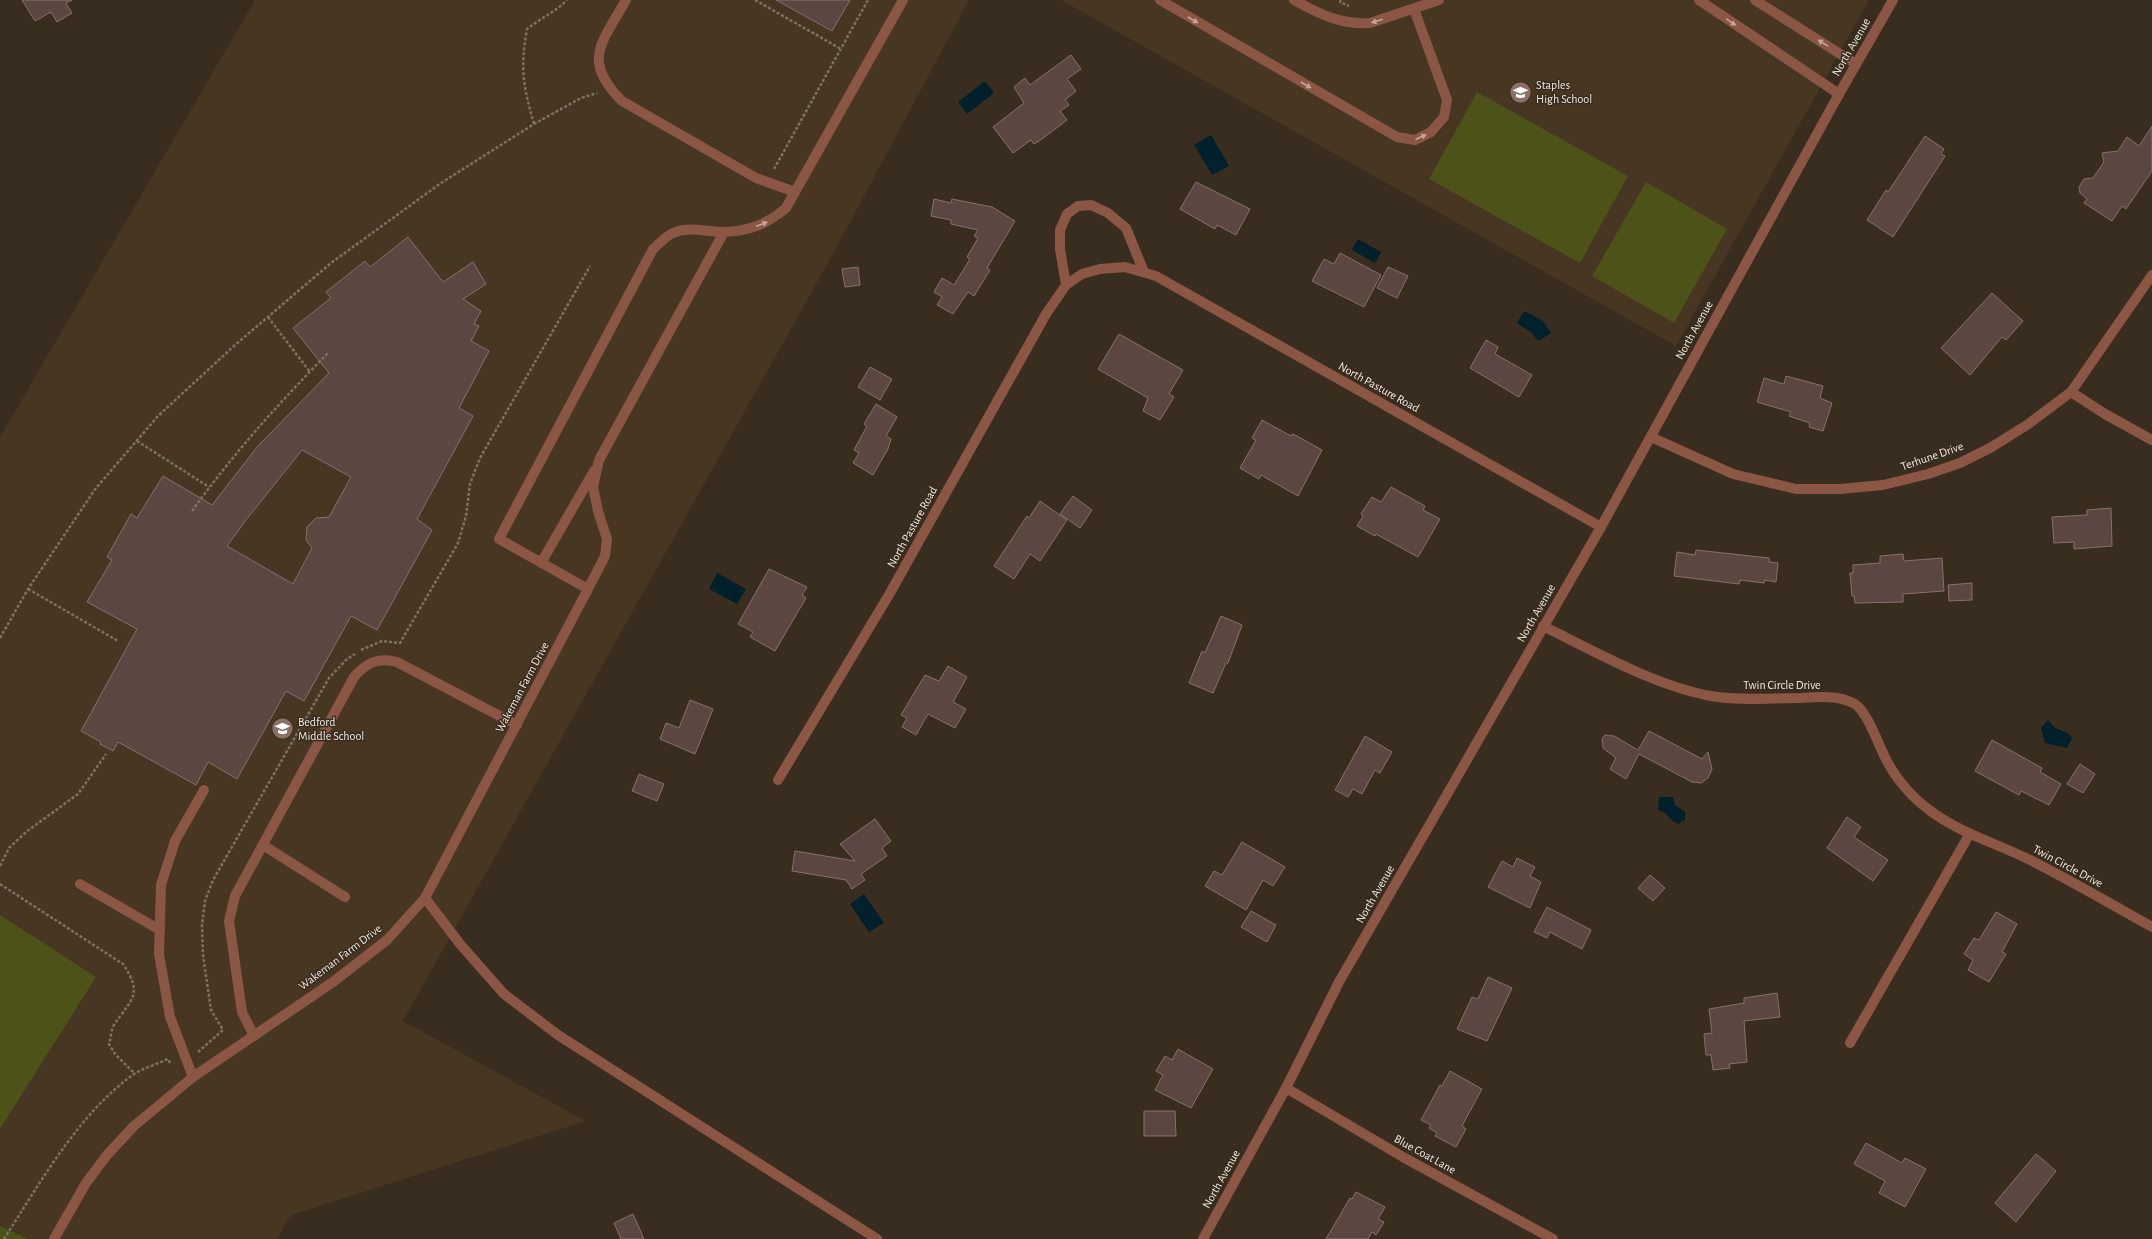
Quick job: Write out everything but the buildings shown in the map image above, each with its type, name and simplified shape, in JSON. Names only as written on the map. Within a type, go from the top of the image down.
[{"type":"street","points":[[626,0],[599,48],[598,65],[602,78],[610,89],[622,101],[673,132],[756,178],[795,192]]},
{"type":"street","points":[[588,589],[499,539],[653,249],[672,233],[694,228],[724,232],[752,228],[770,221],[786,208],[903,0]]},
{"type":"street","points":[[1160,0],[1397,137],[1415,140],[1431,132],[1444,117],[1447,100],[1414,9]]},
{"type":"street","points":[[1294,0],[1317,14],[1346,23],[1370,23],[1439,0]]},
{"type":"street","points":[[1699,0],[1839,94]]},
{"type":"street","points":[[1755,0],[1856,64]]},
{"type":"street","name":"North Avenue","points":[[1203,1239],[1286,1088],[1339,982],[1601,527],[1839,94],[1893,0]]},
{"type":"street","points":[[1066,285],[1060,249],[1060,230],[1067,214],[1078,206],[1091,205],[1108,213],[1126,228],[1144,272]]},
{"type":"street","points":[[541,563],[600,460],[724,232]]},
{"type":"street","name":"North Pasture Road","points":[[778,780],[890,593],[1046,314],[1066,285],[1082,274],[1100,269],[1125,267],[1156,276],[1601,527]]},
{"type":"street","name":"Terhune Drive","points":[[1651,437],[1733,474],[1796,489],[1840,489],[1883,485],[1928,474],[1960,463],[1990,448],[2027,426],[2071,392],[2152,275]]},
{"type":"street","points":[[2071,392],[2105,414],[2152,440]]},
{"type":"street","name":"Wakeman Farm Drive","points":[[54,1239],[86,1183],[107,1155],[134,1126],[193,1077],[333,982],[387,940],[425,898],[605,556],[607,539],[598,512],[593,487],[600,460]]},
{"type":"street","name":"Twin Circle Drive","points":[[1543,626],[1650,676],[1690,691],[1713,696],[1752,699],[1833,698],[1855,703],[1868,718],[1873,734],[1889,766],[1914,798],[1940,818],[1969,835],[1992,842],[2037,863],[2152,927]]},
{"type":"street","points":[[254,1036],[242,1012],[229,921],[235,896],[354,678],[360,670],[372,662],[388,660],[397,662],[517,725]]},
{"type":"street","points":[[193,1077],[188,1060],[170,1017],[159,954],[160,885],[175,841],[204,790]]},
{"type":"street","points":[[1850,1043],[1969,835]]},
{"type":"street","points":[[263,845],[345,897]]},
{"type":"street","points":[[80,884],[160,930]]},
{"type":"street","points":[[425,898],[460,944],[504,994],[558,1035],[877,1239]]},
{"type":"street","name":"Blue Coat Lane","points":[[1286,1088],[1403,1157],[1553,1239]]},
{"type":"path","points":[[534,124],[524,89],[523,54],[528,29],[542,18],[557,10],[567,0]]},
{"type":"path","points":[[755,0],[841,49]]},
{"type":"path","points":[[773,184],[775,166],[868,0]]},
{"type":"path","points":[[1341,0],[1340,2],[1352,7]]},
{"type":"path","points":[[0,638],[28,589],[96,488],[158,416],[268,317],[330,264],[441,182],[534,124],[581,98],[610,89]]},
{"type":"path","points":[[4,1239],[50,1168],[95,1109],[135,1074],[168,1059],[173,1068],[188,1060],[222,1030],[211,1010],[203,955],[202,925],[205,901],[213,880],[328,678],[347,659],[366,647],[382,641],[400,643],[458,543],[466,516],[470,484],[480,458],[590,266]]},
{"type":"path","points":[[268,317],[310,372]]},
{"type":"path","points":[[192,511],[209,487],[262,422],[328,353]]},
{"type":"path","points":[[137,440],[209,487]]},
{"type":"path","points":[[28,589],[118,641]]},
{"type":"path","points":[[0,866],[9,848],[26,832],[78,794],[93,775],[106,754]]},
{"type":"path","points":[[0,884],[123,964],[130,974],[135,989],[130,1005],[114,1026],[109,1044],[115,1054],[135,1074]]},
{"type":"shaded area","name":"Bedford Middle School","points":[[255,0],[969,0],[833,254],[403,1021],[586,1121],[291,1215],[277,1239],[28,1239],[0,1226],[0,437]]},
{"type":"shaded area","name":"Staples High School","points":[[1061,0],[1869,0],[1676,346]]},
{"type":"green space","points":[[1477,92],[1628,176],[1580,263],[1429,179]]},
{"type":"green space","points":[[1646,182],[1727,229],[1674,323],[1592,276]]},
{"type":"green space","points":[[0,915],[96,977],[0,1129]]},
{"type":"green space","points":[[0,1226],[28,1239],[0,1239]]},
{"type":"water","points":[[985,81],[994,93],[967,114],[958,102]]},
{"type":"water","points":[[1211,135],[1229,166],[1212,175],[1194,145]]},
{"type":"water","points":[[1358,239],[1381,252],[1375,263],[1352,250]]},
{"type":"water","points":[[1524,311],[1543,321],[1551,333],[1538,341],[1532,333],[1517,323]]},
{"type":"water","points":[[717,573],[746,589],[737,604],[709,589]]},
{"type":"water","points":[[2048,720],[2054,727],[2069,734],[2072,738],[2067,748],[2045,743],[2041,728]]},
{"type":"water","points":[[1659,797],[1673,797],[1675,805],[1685,812],[1685,820],[1678,824],[1664,812],[1658,810]]},
{"type":"water","points":[[864,894],[884,923],[869,932],[850,904]]},
{"type":"place","name":"Staples High School","points":[[1520,92]]},
{"type":"place","name":"Bedford Middle School","points":[[283,729]]}]
